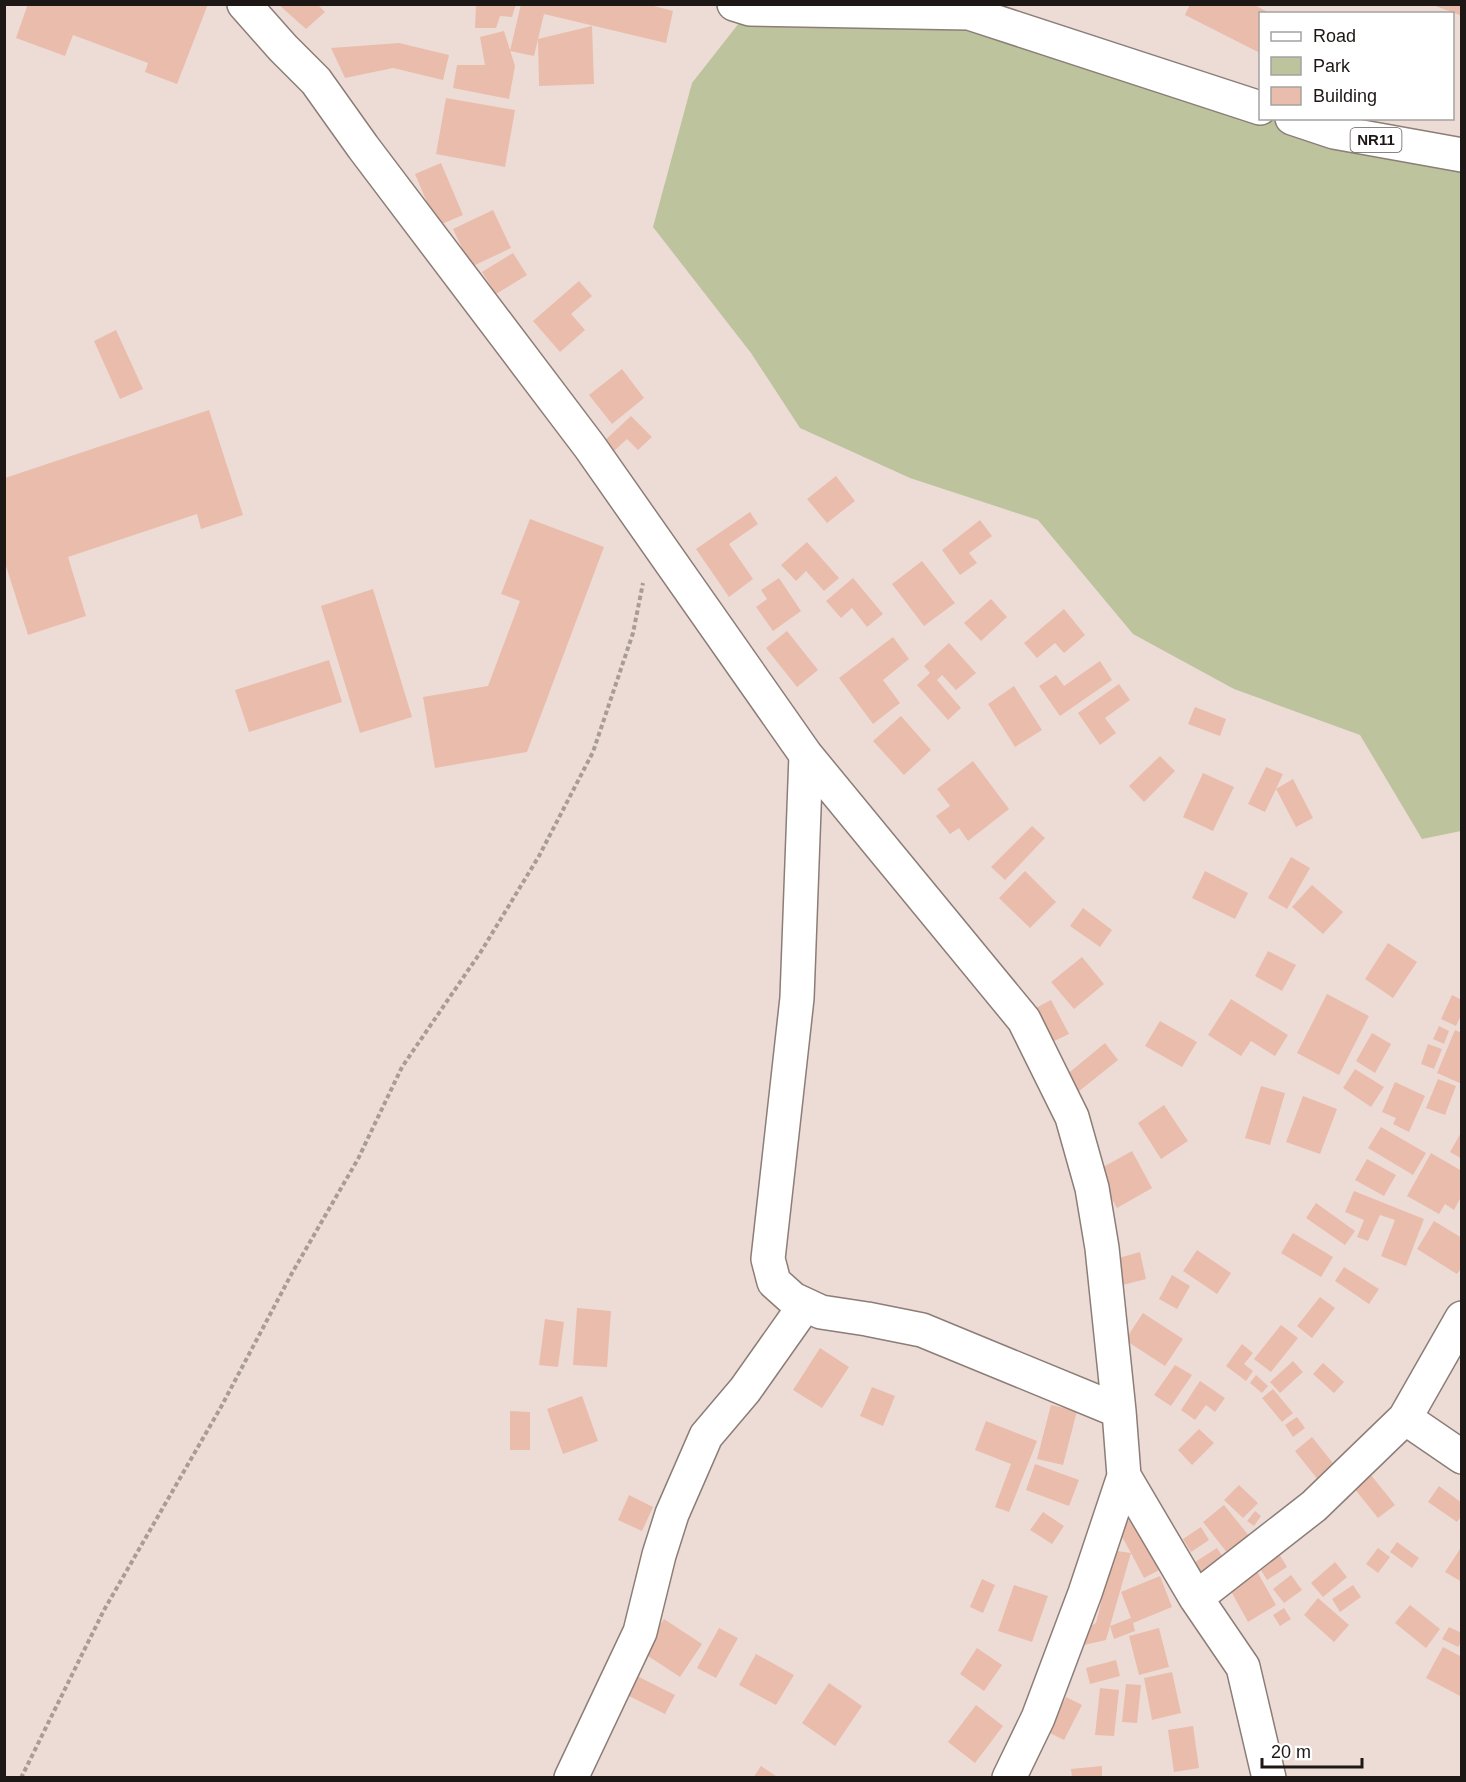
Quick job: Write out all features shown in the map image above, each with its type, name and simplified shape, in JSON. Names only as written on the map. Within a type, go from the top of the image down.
[{"type":"main road","points":[[244,4],[316,81],[363,147],[590,447],[806,755],[1024,1020],[1072,1118],[1092,1188],[1102,1248],[1124,1476],[1085,1593],[1038,1718],[1009,1778]]},
{"type":"main road","points":[[734,4],[750,9],[971,9],[1259,108]]},
{"type":"main road","name":"NR11","points":[[1298,120],[1334,132],[1461,155]]},
{"type":"main road","points":[[806,755],[797,998],[768,1259],[774,1282],[793,1299],[821,1312],[867,1318],[922,1330],[1119,1411]]},
{"type":"main road","points":[[571,1778],[640,1632],[659,1555],[672,1514],[706,1436],[745,1390],[805,1305]]},
{"type":"main road","points":[[1196,1598],[1314,1506],[1405,1418],[1461,1318]]},
{"type":"main road","points":[[1405,1418],[1461,1457]]},
{"type":"main road","points":[[1124,1476],[1196,1598],[1243,1667],[1269,1778]]},
{"type":"path","points":[[21,1778],[104,1610],[221,1407],[292,1273],[358,1160],[402,1067],[482,950],[539,856],[593,752],[633,633],[651,535]]},
{"type":"green space","points":[[750,9],[969,13],[1259,118],[1259,120],[1297,120],[1461,155],[1461,831],[1422,839],[1360,735],[1234,689],[1133,634],[1038,520],[910,478],[800,428],[751,353],[653,227],[692,83]]},
{"type":"building","points":[[28,4],[208,4],[177,84],[145,72],[148,63],[73,35],[65,56],[16,38]]},
{"type":"building","points":[[278,4],[317,4],[325,12],[306,29]]},
{"type":"building","points":[[476,4],[516,4],[512,17],[500,16],[496,28],[475,28]]},
{"type":"building","points":[[521,4],[646,4],[673,11],[666,43],[544,14],[534,56],[510,51]]},
{"type":"building","points":[[1190,4],[1253,4],[1267,12],[1259,12],[1259,52],[1185,15]]},
{"type":"building","points":[[1462,4],[1462,16],[1454,12],[1433,5]]},
{"type":"building","points":[[592,26],[594,84],[539,86],[538,39]]},
{"type":"building","points":[[504,31],[515,66],[509,99],[453,88],[457,65],[485,65],[480,37]]},
{"type":"building","points":[[399,43],[449,55],[443,80],[393,68],[345,78],[331,48]]},
{"type":"building","points":[[446,98],[515,110],[505,167],[436,154]]},
{"type":"building","points":[[441,163],[463,215],[437,226],[415,174]]},
{"type":"building","points":[[493,210],[511,248],[471,267],[453,229]]},
{"type":"building","points":[[513,253],[527,275],[496,294],[482,272]]},
{"type":"building","points":[[579,281],[592,296],[571,314],[585,330],[560,352],[533,321]]},
{"type":"building","points":[[116,330],[143,389],[120,399],[94,341]]},
{"type":"building","points":[[622,369],[644,398],[612,424],[589,395]]},
{"type":"building","points":[[209,410],[243,515],[201,529],[197,514],[68,557],[86,616],[28,635],[5,563],[5,478]]},
{"type":"building","points":[[631,416],[652,437],[638,450],[627,439],[612,453],[602,443]]},
{"type":"building","points":[[836,476],[855,501],[827,523],[807,499]]},
{"type":"building","points":[[750,512],[758,524],[729,544],[753,579],[729,597],[696,549]]},
{"type":"building","points":[[530,519],[604,547],[527,752],[435,768],[423,697],[488,686],[520,601],[501,594]]},
{"type":"building","points":[[980,520],[992,536],[969,553],[977,563],[960,575],[942,550]]},
{"type":"building","points":[[807,542],[839,578],[824,591],[806,571],[796,581],[781,565]]},
{"type":"building","points":[[922,561],[955,603],[924,626],[892,584]]},
{"type":"building","points":[[779,578],[801,611],[773,631],[756,607],[767,599],[761,590]]},
{"type":"building","points":[[853,578],[883,614],[867,627],[852,608],[841,618],[826,601]]},
{"type":"building","points":[[373,589],[412,717],[360,733],[321,606]]},
{"type":"building","points":[[991,599],[1007,617],[981,641],[964,623]]},
{"type":"building","points":[[1064,609],[1085,635],[1064,653],[1055,643],[1037,658],[1024,643]]},
{"type":"building","points":[[787,631],[818,670],[797,687],[766,648]]},
{"type":"building","points":[[893,637],[909,659],[883,680],[900,703],[873,724],[839,678]]},
{"type":"building","points":[[949,643],[976,673],[956,690],[942,675],[937,680],[961,708],[948,720],[917,685],[930,673],[924,666]]},
{"type":"building","points":[[329,660],[342,702],[249,732],[235,690]]},
{"type":"building","points":[[1100,661],[1112,680],[1060,716],[1039,686],[1056,675],[1064,686]]},
{"type":"building","points":[[1119,684],[1130,700],[1105,718],[1116,733],[1100,745],[1078,713]]},
{"type":"building","points":[[1014,686],[1042,730],[1015,747],[988,704]]},
{"type":"building","points":[[1195,707],[1226,719],[1220,736],[1188,724]]},
{"type":"building","points":[[901,716],[931,750],[904,775],[873,741]]},
{"type":"building","points":[[1160,756],[1175,771],[1144,802],[1129,786]]},
{"type":"building","points":[[973,761],[1009,809],[968,841],[959,828],[950,834],[936,816],[950,806],[937,789]]},
{"type":"building","points":[[1266,767],[1283,774],[1265,812],[1248,804]]},
{"type":"building","points":[[1203,773],[1234,787],[1213,831],[1183,817]]},
{"type":"building","points":[[1293,779],[1313,818],[1296,827],[1276,789]]},
{"type":"building","points":[[1032,826],[1045,838],[1005,880],[991,867]]},
{"type":"building","points":[[1291,857],[1310,868],[1287,909],[1268,898]]},
{"type":"building","points":[[1025,871],[1056,902],[1030,928],[999,898]]},
{"type":"building","points":[[1205,871],[1248,893],[1235,919],[1192,898]]},
{"type":"building","points":[[1312,885],[1343,912],[1323,934],[1292,907]]},
{"type":"building","points":[[1083,908],[1112,930],[1100,947],[1070,926]]},
{"type":"building","points":[[1388,943],[1417,962],[1393,998],[1365,979]]},
{"type":"building","points":[[1268,951],[1296,965],[1282,991],[1255,976]]},
{"type":"building","points":[[1082,957],[1104,984],[1074,1009],[1051,982]]},
{"type":"building","points":[[1327,994],[1369,1016],[1339,1075],[1297,1053]]},
{"type":"building","points":[[1452,995],[1462,1000],[1462,1013],[1456,1026],[1441,1019]]},
{"type":"building","points":[[1231,999],[1288,1035],[1275,1056],[1251,1041],[1241,1056],[1208,1035]]},
{"type":"building","points":[[1051,1000],[1069,1034],[1050,1043],[1032,1010]]},
{"type":"building","points":[[1160,1021],[1197,1042],[1182,1067],[1145,1046]]},
{"type":"building","points":[[1439,1026],[1449,1031],[1444,1044],[1433,1039]]},
{"type":"building","points":[[1455,1030],[1462,1033],[1462,1084],[1437,1073]]},
{"type":"building","points":[[1372,1033],[1391,1044],[1375,1073],[1356,1061]]},
{"type":"building","points":[[1105,1043],[1118,1060],[1078,1092],[1065,1076]]},
{"type":"building","points":[[1428,1044],[1442,1049],[1434,1069],[1421,1064]]},
{"type":"building","points":[[1355,1069],[1384,1087],[1371,1107],[1343,1088]]},
{"type":"building","points":[[1438,1079],[1456,1086],[1445,1115],[1426,1108]]},
{"type":"building","points":[[1395,1082],[1425,1096],[1409,1132],[1393,1124],[1396,1118],[1382,1112]]},
{"type":"building","points":[[1261,1086],[1285,1093],[1270,1145],[1245,1138]]},
{"type":"building","points":[[1303,1096],[1337,1109],[1320,1154],[1286,1142]]},
{"type":"building","points":[[1164,1105],[1188,1141],[1161,1159],[1138,1123]]},
{"type":"building","points":[[1381,1127],[1426,1153],[1413,1175],[1368,1148]]},
{"type":"building","points":[[1462,1131],[1462,1159],[1450,1152]]},
{"type":"building","points":[[1132,1151],[1152,1188],[1117,1208],[1096,1171]]},
{"type":"building","points":[[1431,1153],[1462,1171],[1462,1195],[1454,1210],[1445,1204],[1439,1214],[1407,1196]]},
{"type":"building","points":[[1367,1159],[1396,1175],[1384,1196],[1355,1180]]},
{"type":"building","points":[[1354,1191],[1424,1219],[1406,1266],[1381,1256],[1395,1220],[1380,1215],[1368,1241],[1357,1237],[1364,1220],[1345,1212]]},
{"type":"building","points":[[1316,1203],[1355,1231],[1345,1245],[1306,1218]]},
{"type":"building","points":[[1434,1221],[1462,1238],[1462,1267],[1457,1274],[1417,1249]]},
{"type":"building","points":[[1293,1233],[1333,1257],[1321,1277],[1281,1253]]},
{"type":"building","points":[[1197,1250],[1231,1273],[1217,1294],[1183,1271]]},
{"type":"building","points":[[1140,1252],[1146,1279],[1115,1287],[1108,1261]]},
{"type":"building","points":[[1344,1267],[1379,1289],[1369,1304],[1335,1281]]},
{"type":"building","points":[[1172,1275],[1190,1286],[1177,1309],[1159,1299]]},
{"type":"building","points":[[1320,1297],[1335,1308],[1312,1338],[1297,1326]]},
{"type":"building","points":[[577,1308],[611,1311],[607,1367],[573,1365]]},
{"type":"building","points":[[1143,1313],[1183,1339],[1165,1366],[1125,1340]]},
{"type":"building","points":[[545,1319],[564,1322],[558,1367],[539,1365]]},
{"type":"building","points":[[1281,1325],[1298,1338],[1271,1372],[1254,1359]]},
{"type":"building","points":[[1242,1344],[1253,1353],[1244,1364],[1253,1371],[1246,1381],[1226,1366]]},
{"type":"building","points":[[820,1348],[849,1367],[822,1408],[793,1390]]},
{"type":"building","points":[[1293,1361],[1303,1372],[1280,1393],[1270,1382]]},
{"type":"building","points":[[1323,1363],[1344,1382],[1334,1393],[1313,1374]]},
{"type":"building","points":[[1175,1365],[1192,1375],[1171,1406],[1154,1395]]},
{"type":"building","points":[[1256,1375],[1268,1386],[1262,1393],[1250,1383]]},
{"type":"building","points":[[1200,1381],[1225,1398],[1215,1412],[1206,1405],[1195,1420],[1181,1410]]},
{"type":"building","points":[[872,1387],[895,1396],[883,1426],[860,1416]]},
{"type":"building","points":[[1273,1389],[1293,1413],[1282,1422],[1262,1398]]},
{"type":"building","points":[[582,1396],[598,1441],[563,1454],[547,1409]]},
{"type":"building","points":[[1051,1405],[1077,1411],[1063,1465],[1037,1459]]},
{"type":"building","points":[[510,1411],[530,1412],[530,1450],[510,1450]]},
{"type":"building","points":[[1297,1417],[1305,1428],[1293,1437],[1285,1425]]},
{"type":"building","points":[[986,1421],[1037,1441],[1009,1512],[995,1507],[1011,1464],[975,1450]]},
{"type":"building","points":[[1199,1429],[1214,1443],[1192,1465],[1178,1450]]},
{"type":"building","points":[[1312,1437],[1336,1467],[1319,1481],[1295,1451]]},
{"type":"building","points":[[1035,1464],[1079,1480],[1069,1506],[1026,1490]]},
{"type":"building","points":[[1371,1475],[1395,1505],[1378,1518],[1354,1488]]},
{"type":"building","points":[[1239,1485],[1258,1503],[1243,1518],[1224,1500]]},
{"type":"building","points":[[1439,1486],[1462,1503],[1462,1515],[1457,1522],[1428,1502]]},
{"type":"building","points":[[629,1495],[653,1507],[642,1531],[618,1520]]},
{"type":"building","points":[[1224,1505],[1250,1537],[1229,1555],[1203,1522]]},
{"type":"building","points":[[1255,1511],[1261,1516],[1254,1526],[1247,1521]]},
{"type":"building","points":[[1043,1512],[1064,1526],[1052,1544],[1030,1530]]},
{"type":"building","points":[[1133,1518],[1161,1569],[1144,1578],[1117,1528]]},
{"type":"building","points":[[1201,1527],[1209,1540],[1191,1552],[1183,1539]]},
{"type":"building","points":[[1397,1542],[1419,1558],[1412,1568],[1390,1552]]},
{"type":"building","points":[[1462,1546],[1462,1582],[1445,1572]]},
{"type":"building","points":[[1217,1548],[1226,1562],[1204,1577],[1195,1562]]},
{"type":"building","points":[[1378,1548],[1390,1557],[1378,1573],[1366,1564]]},
{"type":"building","points":[[1110,1550],[1131,1553],[1106,1640],[1084,1645],[1088,1628],[1096,1623],[1103,1595],[1097,1593]]},
{"type":"building","points":[[1278,1552],[1287,1567],[1267,1580],[1258,1565]]},
{"type":"building","points":[[1335,1562],[1347,1577],[1323,1597],[1311,1583]]},
{"type":"building","points":[[1255,1568],[1276,1605],[1248,1622],[1227,1584]]},
{"type":"building","points":[[1291,1575],[1302,1590],[1284,1603],[1273,1589]]},
{"type":"building","points":[[1160,1576],[1172,1607],[1133,1623],[1135,1631],[1114,1639],[1110,1626],[1131,1618],[1121,1592]]},
{"type":"building","points":[[982,1579],[995,1585],[983,1613],[970,1607]]},
{"type":"building","points":[[1014,1585],[1048,1596],[1032,1642],[998,1631]]},
{"type":"building","points":[[1353,1585],[1361,1597],[1340,1612],[1332,1599]]},
{"type":"building","points":[[1318,1598],[1349,1625],[1334,1642],[1304,1615]]},
{"type":"building","points":[[1410,1605],[1440,1629],[1426,1648],[1395,1623]]},
{"type":"building","points":[[1284,1608],[1291,1619],[1280,1626],[1273,1615]]},
{"type":"building","points":[[664,1619],[702,1644],[680,1677],[642,1652]]},
{"type":"building","points":[[1449,1627],[1462,1633],[1462,1641],[1458,1647],[1442,1639]]},
{"type":"building","points":[[719,1628],[738,1638],[716,1678],[697,1668]]},
{"type":"building","points":[[1159,1628],[1169,1667],[1139,1675],[1129,1636]]},
{"type":"building","points":[[1443,1647],[1462,1657],[1462,1697],[1426,1678]]},
{"type":"building","points":[[977,1648],[1002,1665],[984,1691],[960,1674]]},
{"type":"building","points":[[756,1654],[794,1675],[776,1705],[739,1685]]},
{"type":"building","points":[[1116,1660],[1120,1676],[1090,1684],[1086,1668]]},
{"type":"building","points":[[1172,1672],[1181,1713],[1152,1720],[1144,1678]]},
{"type":"building","points":[[637,1676],[675,1695],[665,1714],[627,1695]]},
{"type":"building","points":[[829,1683],[862,1706],[835,1746],[802,1723]]},
{"type":"building","points":[[1126,1684],[1141,1685],[1137,1723],[1122,1722]]},
{"type":"building","points":[[1100,1688],[1119,1690],[1114,1736],[1095,1735]]},
{"type":"building","points":[[1066,1697],[1082,1705],[1064,1740],[1048,1732]]},
{"type":"building","points":[[976,1705],[1003,1726],[975,1763],[948,1742]]},
{"type":"building","points":[[1193,1726],[1199,1768],[1174,1772],[1168,1730]]},
{"type":"building","points":[[761,1766],[779,1778],[753,1778]]},
{"type":"building","points":[[1102,1766],[1102,1778],[1072,1778],[1071,1769]]}]
